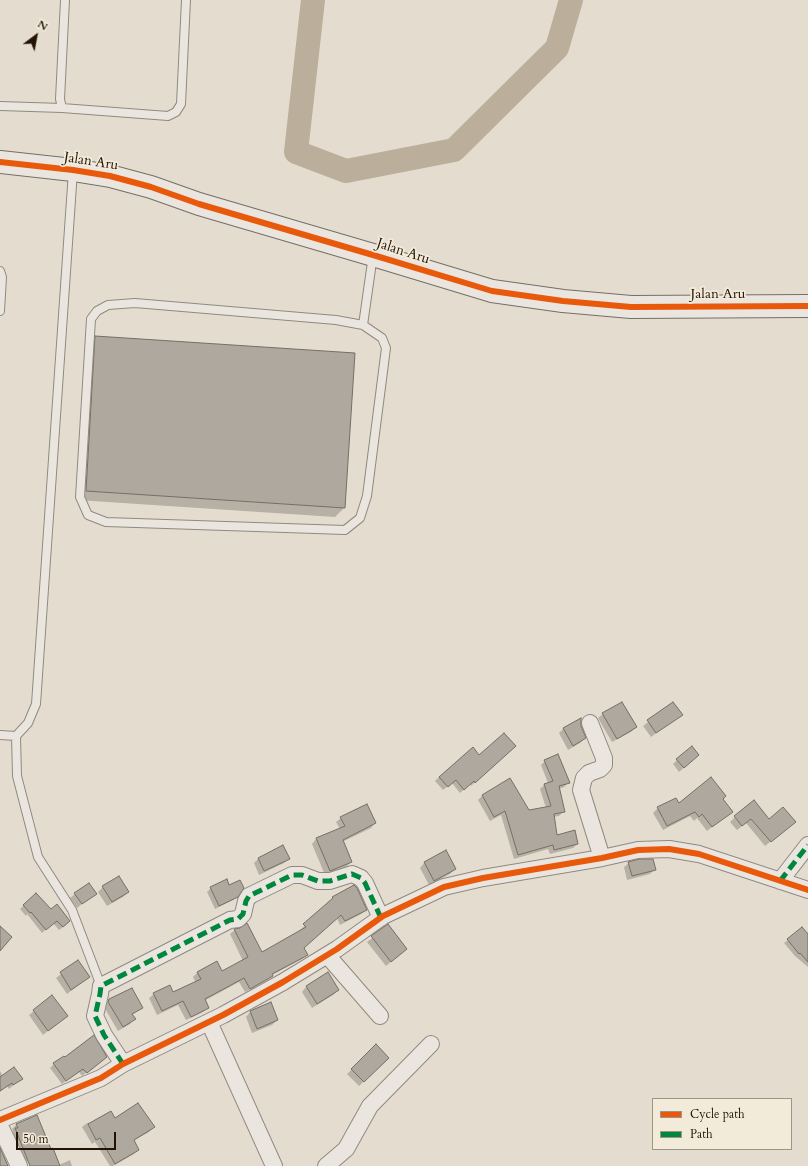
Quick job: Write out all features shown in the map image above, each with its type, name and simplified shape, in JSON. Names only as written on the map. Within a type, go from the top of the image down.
[{"type":"street","name":"Jalan Aru","points":[[0,162],[73,170],[131,181],[199,204],[492,291],[563,301],[631,307],[808,306]]},
{"type":"street","points":[[590,723],[604,758],[604,765],[600,769],[589,773],[584,778],[581,790],[602,858]]},
{"type":"street","points":[[780,881],[808,845]]},
{"type":"street","points":[[0,1120],[101,1078],[123,1064],[209,1022],[283,982],[327,955],[381,918],[444,887],[483,878],[602,858],[638,850],[669,849],[699,854],[808,890]]},
{"type":"street","points":[[123,1064],[104,1035],[95,1016],[101,986],[230,920],[238,918],[243,914],[246,901],[249,896],[292,875],[302,875],[318,881],[330,881],[352,874],[358,876],[365,883],[381,918]]},
{"type":"street","points":[[327,955],[380,1016]]},
{"type":"street","points":[[209,1022],[274,1166]]},
{"type":"street","points":[[326,1166],[346,1149],[370,1106],[431,1044]]},
{"type":"street","points":[[0,1126],[19,1166]]},
{"type":"lane","points":[[62,108],[60,99],[65,0]]},
{"type":"lane","points":[[0,106],[62,108],[168,116],[176,112],[181,104],[186,0]]},
{"type":"lane","points":[[73,170],[36,704],[28,723],[16,736],[17,776],[38,857],[72,910],[101,986]]},
{"type":"lane","points":[[363,324],[373,255]]},
{"type":"lane","points":[[0,272],[2,277],[0,311]]},
{"type":"lane","points":[[135,303],[336,320],[363,324],[382,338],[386,348],[367,496],[360,518],[346,530],[106,522],[88,515],[80,497],[90,329],[91,319],[97,311],[108,304],[135,303]]},
{"type":"lane","points":[[0,735],[16,736]]},
{"type":"building","points":[[95,336],[355,353],[345,508],[86,491]]},
{"type":"building","points":[[622,702],[637,727],[617,739],[602,713]]},
{"type":"building","points":[[673,702],[683,715],[656,733],[647,720]]},
{"type":"building","points":[[581,718],[581,726],[586,738],[573,746],[563,728]]},
{"type":"building","points":[[504,733],[516,746],[475,783],[474,781],[464,790],[456,780],[448,787],[439,777],[473,747],[479,755]]},
{"type":"building","points":[[692,746],[699,755],[684,768],[676,759]]},
{"type":"building","points":[[558,754],[570,783],[559,786],[565,812],[554,814],[557,835],[575,830],[578,844],[554,850],[553,845],[518,855],[505,811],[494,817],[482,795],[510,778],[529,810],[551,806],[544,784],[553,781],[544,760]]},
{"type":"building","points":[[711,777],[726,796],[723,799],[733,812],[712,827],[702,814],[699,817],[695,812],[667,826],[657,807],[676,798],[679,803]]},
{"type":"building","points":[[754,800],[769,819],[783,807],[796,822],[771,842],[751,819],[742,826],[734,816]]},
{"type":"building","points":[[367,804],[376,823],[343,840],[352,862],[330,871],[316,838],[345,826],[340,817]]},
{"type":"building","points":[[283,845],[290,859],[264,871],[258,858]]},
{"type":"building","points":[[446,850],[456,869],[434,881],[424,862]]},
{"type":"building","points":[[639,859],[653,859],[656,870],[632,876],[628,862]]},
{"type":"building","points":[[119,876],[129,892],[112,902],[102,886]]},
{"type":"building","points":[[227,879],[229,885],[240,880],[244,888],[238,897],[219,906],[210,887]]},
{"type":"building","points":[[89,883],[97,894],[82,904],[74,893]]},
{"type":"building","points":[[354,885],[357,888],[367,910],[345,921],[341,915],[304,948],[308,955],[272,974],[273,976],[250,989],[244,978],[205,999],[209,1008],[191,1017],[183,1001],[162,1011],[153,993],[170,985],[173,992],[201,979],[197,972],[217,961],[222,971],[248,957],[234,929],[240,928],[247,923],[262,952],[306,927],[303,924],[333,898],[332,897]]},
{"type":"building","points":[[36,893],[51,909],[57,904],[70,921],[63,927],[57,921],[46,930],[23,905]]},
{"type":"building","points":[[388,924],[407,949],[391,962],[371,936]]},
{"type":"building","points":[[0,926],[12,937],[0,951]]},
{"type":"building","points":[[802,927],[808,934],[808,962],[800,953],[799,954],[787,939]]},
{"type":"building","points":[[78,960],[90,977],[71,990],[60,972]]},
{"type":"building","points":[[328,972],[339,990],[317,1004],[306,986]]},
{"type":"building","points":[[132,988],[143,1008],[132,1014],[136,1019],[123,1027],[108,1002],[109,999]]},
{"type":"building","points":[[52,995],[68,1016],[48,1031],[33,1010]]},
{"type":"building","points":[[271,1002],[278,1020],[257,1029],[250,1011]]},
{"type":"building","points":[[94,1035],[107,1057],[87,1073],[83,1069],[66,1081],[53,1063],[64,1056],[65,1057]]},
{"type":"building","points":[[376,1044],[389,1058],[364,1082],[351,1069]]},
{"type":"building","points":[[14,1067],[23,1079],[13,1085],[12,1083],[0,1091],[0,1077]]},
{"type":"building","points":[[138,1103],[155,1127],[134,1140],[139,1150],[115,1164],[100,1138],[96,1140],[88,1124],[111,1111],[115,1118]]},
{"type":"building","points":[[37,1115],[51,1149],[53,1148],[60,1166],[30,1166],[15,1128],[18,1128],[16,1124]]},
{"type":"building","points":[[0,1148],[8,1166],[0,1166]]},
{"type":"waterway","points":[[313,0],[296,152],[346,171],[454,150],[557,48],[571,0]]},
{"type":"marked path","points":[[780,881],[808,845]]},
{"type":"marked path","points":[[123,1064],[104,1035],[95,1016],[101,986],[230,920],[238,919],[243,914],[246,901],[249,896],[292,875],[302,875],[318,881],[330,881],[352,874],[361,878],[365,883],[381,918]]},
{"type":"cycle path","points":[[0,162],[73,170],[110,176],[151,187],[199,204],[492,291],[563,301],[631,307],[808,306]]},
{"type":"cycle path","points":[[0,1120],[101,1078],[123,1064],[223,1015],[283,982],[337,949],[383,916],[444,887],[483,878],[602,858],[638,850],[669,849],[699,854],[808,890]]}]
